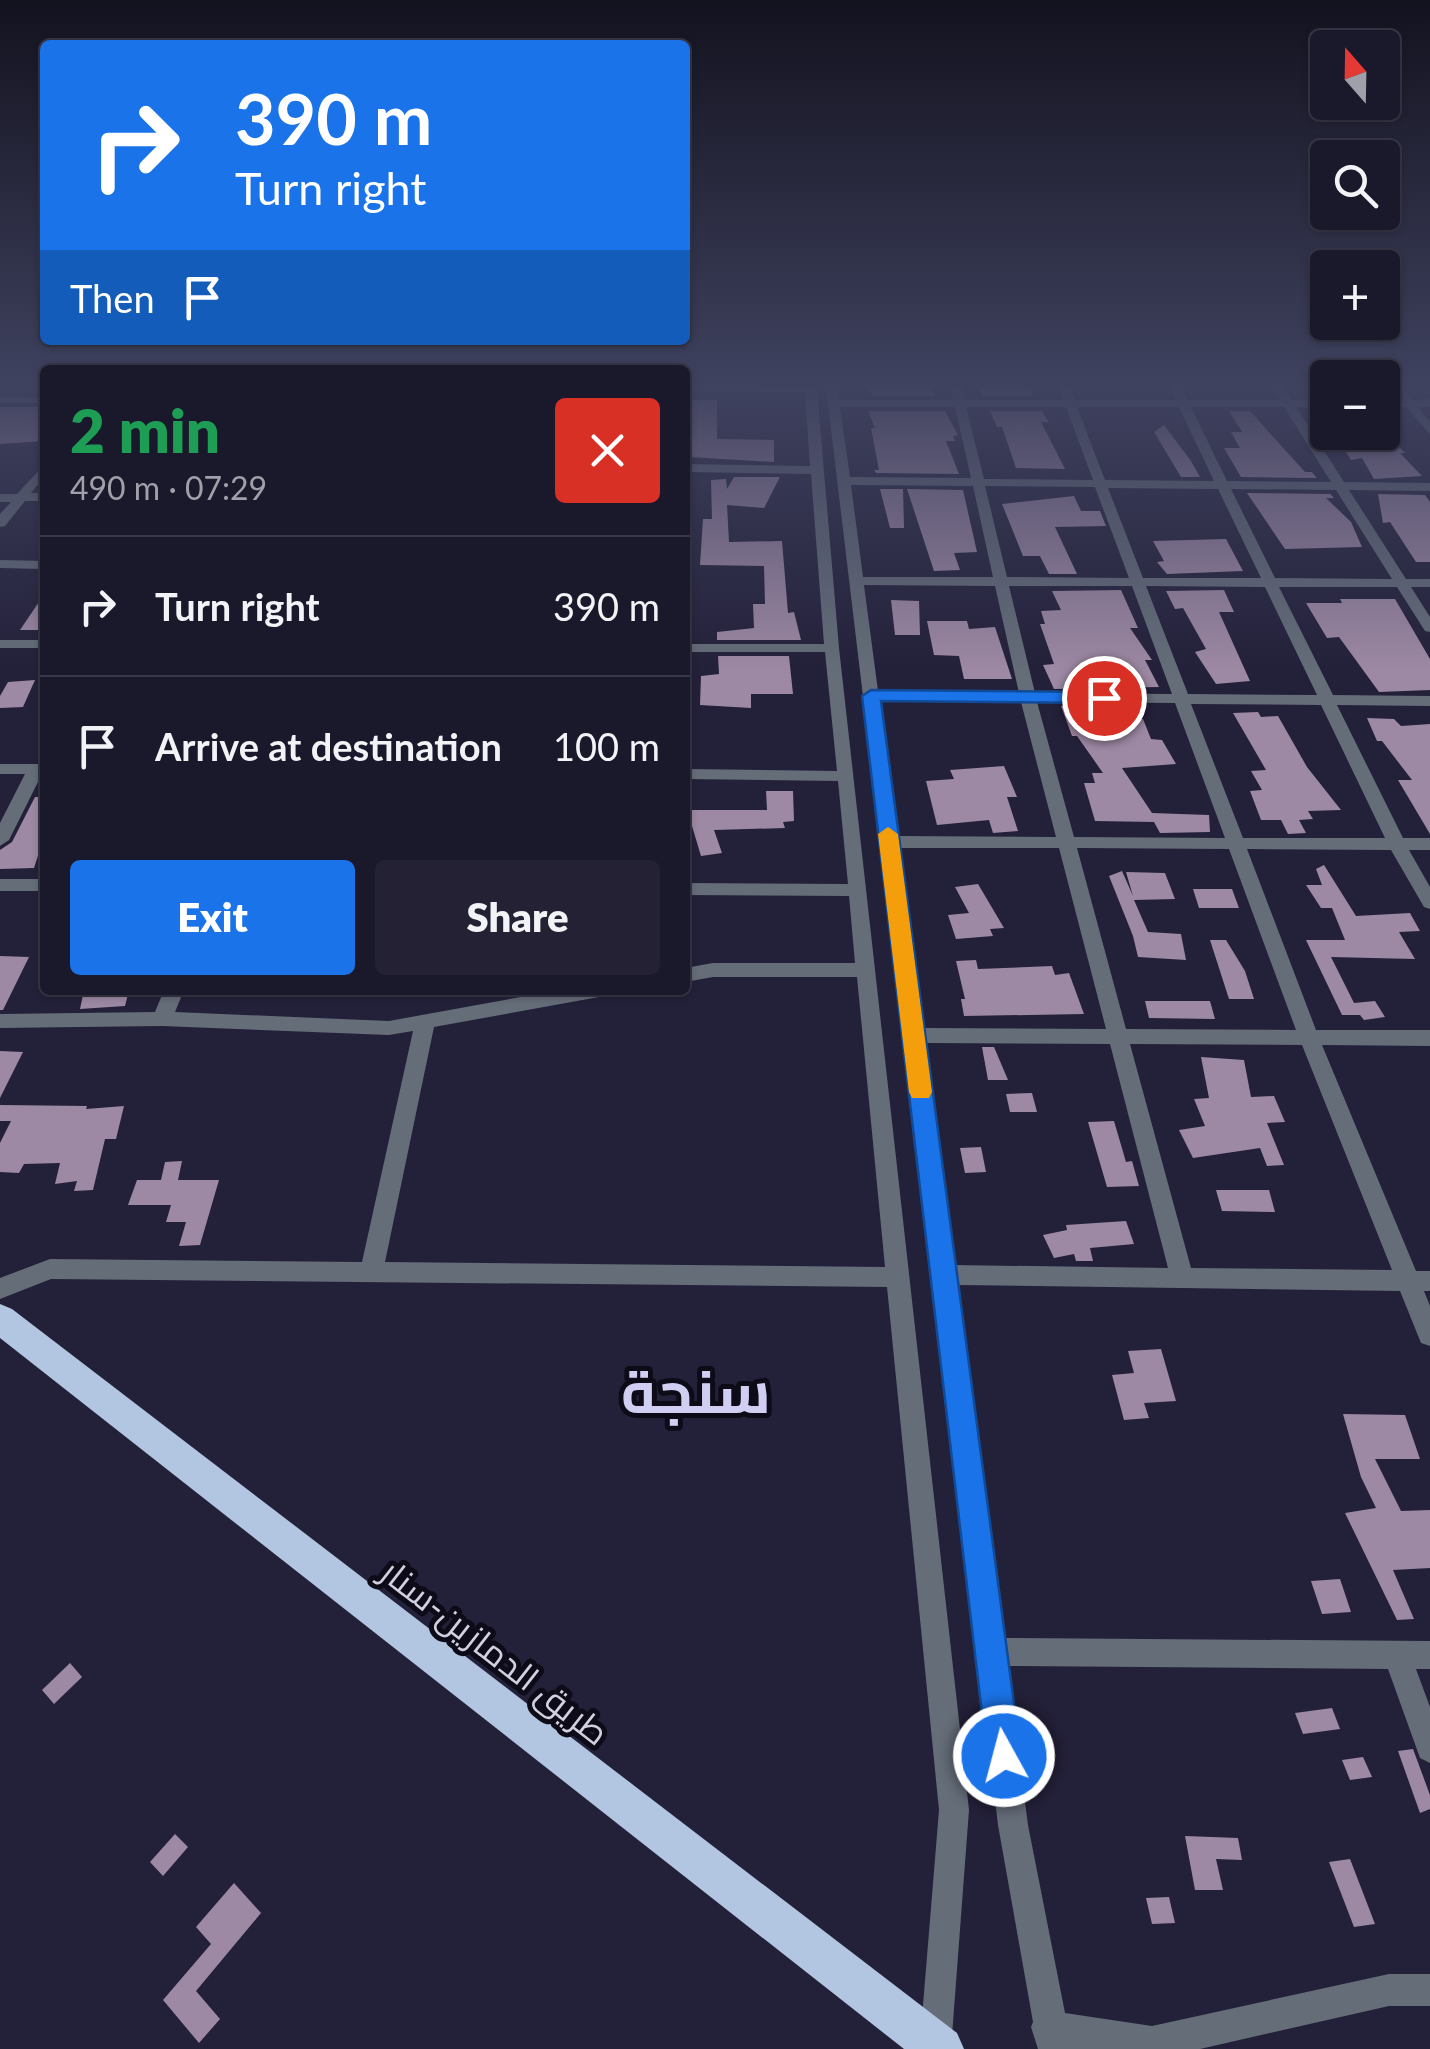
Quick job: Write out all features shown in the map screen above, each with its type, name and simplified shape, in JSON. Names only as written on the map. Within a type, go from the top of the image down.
[{"type":"highway","name":"طريق الدمازين-سنار","points":[[0,1319],[939,2047]]},
{"type":"street","points":[[0,523],[33,483]]},
{"type":"street","points":[[817,483],[954,1810],[939,2047]]},
{"type":"street","points":[[844,483],[1013,1825],[1051,2038],[1152,2043],[1389,1990],[1430,1990]]},
{"type":"street","points":[[978,483],[1028,697],[1182,1278]]},
{"type":"street","points":[[1103,483],[1309,1037],[1419,1281],[1430,1335]]},
{"type":"street","points":[[1139,483],[1430,486]]},
{"type":"street","points":[[1220,484],[1273,583],[1397,844],[1430,903]]},
{"type":"street","points":[[1340,485],[1430,628]]},
{"type":"street","points":[[0,498],[40,498]]},
{"type":"street","points":[[0,564],[40,565]]},
{"type":"street","points":[[856,580],[1430,583]]},
{"type":"street","points":[[0,644],[40,644]]},
{"type":"street","points":[[690,648],[832,648]]},
{"type":"street","points":[[871,696],[1430,702]]},
{"type":"street","points":[[0,769],[40,769]]},
{"type":"street","points":[[0,840],[40,771]]},
{"type":"street","points":[[690,774],[846,776]]},
{"type":"street","points":[[889,842],[1430,844]]},
{"type":"street","points":[[0,884],[40,885]]},
{"type":"street","points":[[690,889],[858,890]]},
{"type":"street","points":[[690,974],[713,970],[866,970]]},
{"type":"street","points":[[162,1019],[172,995]]},
{"type":"street","points":[[0,1022],[162,1019],[389,1028],[571,995]]},
{"type":"street","points":[[372,1271],[425,1021]]},
{"type":"street","points":[[914,1034],[1430,1038]]},
{"type":"street","points":[[0,1288],[50,1269],[898,1277]]},
{"type":"street","points":[[944,1275],[1419,1281]]},
{"type":"street","points":[[991,1652],[1430,1655]]},
{"type":"street","points":[[1397,1655],[1430,1748]]},
{"type":"building","points":[[711,483],[726,483],[727,489],[731,483],[777,483],[764,508],[727,505],[729,542],[782,541],[788,613],[794,612],[801,640],[717,640],[717,632],[754,628],[753,604],[765,604],[764,566],[700,565],[703,519],[712,519]]},
{"type":"building","points":[[880,489],[903,489],[904,528],[890,528]]},
{"type":"building","points":[[907,489],[963,490],[977,552],[954,553],[960,570],[934,571]]},
{"type":"building","points":[[1247,493],[1330,494],[1334,498],[1326,498],[1351,522],[1362,547],[1285,549]]},
{"type":"building","points":[[1378,494],[1425,495],[1430,502],[1430,562],[1416,562],[1390,522],[1383,523]]},
{"type":"building","points":[[1074,496],[1081,511],[1100,511],[1106,526],[1055,527],[1077,574],[1049,574],[1040,556],[1023,556],[1002,504]]},
{"type":"building","points":[[1226,539],[1243,571],[1167,574],[1157,562],[1164,561],[1153,541]]},
{"type":"building","points":[[1121,590],[1138,628],[1130,628],[1152,660],[1145,660],[1159,687],[1054,689],[1043,665],[1054,664],[1040,624],[1045,624],[1041,611],[1061,610],[1052,591]]},
{"type":"building","points":[[1224,590],[1234,612],[1219,612],[1250,681],[1216,684],[1195,652],[1206,649],[1183,608],[1175,609],[1166,591]]},
{"type":"building","points":[[1340,599],[1395,599],[1430,659],[1430,690],[1379,692],[1339,637],[1327,638],[1306,603],[1342,603]]},
{"type":"building","points":[[40,600],[40,630],[20,630]]},
{"type":"building","points":[[891,600],[919,601],[920,635],[895,635]]},
{"type":"building","points":[[927,621],[967,621],[969,629],[995,627],[1012,679],[964,679],[959,656],[934,655]]},
{"type":"building","points":[[718,656],[789,656],[793,694],[751,694],[751,708],[700,705],[701,676],[719,674]]},
{"type":"building","points":[[35,680],[23,707],[0,708],[0,696],[8,682]]},
{"type":"building","points":[[1061,706],[1133,706],[1134,719],[1143,719],[1151,739],[1162,740],[1176,764],[1122,768],[1152,813],[1209,815],[1210,832],[1160,833],[1154,822],[1095,821],[1084,783],[1095,783],[1092,773],[1103,773],[1077,736],[1072,736]]},
{"type":"building","points":[[1258,712],[1261,717],[1278,716],[1307,767],[1341,810],[1308,811],[1313,819],[1299,820],[1306,833],[1288,834],[1281,820],[1261,820],[1250,791],[1262,790],[1251,771],[1266,770],[1233,713]]},
{"type":"building","points":[[1367,718],[1394,719],[1401,726],[1430,724],[1430,834],[1398,780],[1412,780],[1382,741],[1377,741]]},
{"type":"building","points":[[1004,766],[1017,797],[1007,797],[1018,831],[993,833],[989,820],[937,825],[926,781],[954,779],[950,770]]},
{"type":"building","points":[[766,791],[793,791],[794,821],[783,822],[785,828],[714,830],[722,853],[701,856],[690,826],[690,810],[767,810]]},
{"type":"building","points":[[35,797],[40,797],[40,849],[34,868],[0,869],[0,850],[12,842]]},
{"type":"building","points":[[1324,865],[1356,916],[1410,913],[1420,931],[1399,932],[1415,959],[1331,957],[1354,1003],[1375,1001],[1385,1017],[1364,1020],[1360,1015],[1342,1015],[1306,940],[1345,940],[1332,908],[1321,908],[1306,885],[1322,885],[1316,869]]},
{"type":"building","points":[[1122,871],[1133,896],[1126,872],[1165,873],[1175,899],[1134,900],[1148,932],[1181,934],[1186,960],[1138,957],[1109,876]]},
{"type":"building","points":[[978,884],[1004,928],[990,929],[993,936],[956,939],[948,915],[969,913],[955,887]]},
{"type":"building","points":[[1193,889],[1232,889],[1239,908],[1199,908]]},
{"type":"building","points":[[1210,940],[1226,940],[1245,971],[1254,999],[1229,999]]},
{"type":"building","points":[[0,956],[29,957],[3,1010],[0,1010]]},
{"type":"building","points":[[976,960],[978,969],[1052,966],[1055,975],[1069,973],[1084,1014],[964,1016],[961,999],[965,999],[956,961]]},
{"type":"building","points":[[83,995],[128,995],[125,1006],[80,1009]]},
{"type":"building","points":[[1145,1001],[1210,1001],[1215,1019],[1149,1018]]},
{"type":"building","points":[[982,1047],[994,1047],[1008,1080],[988,1080]]},
{"type":"building","points":[[0,1051],[23,1052],[0,1098]]},
{"type":"building","points":[[1201,1057],[1244,1060],[1251,1097],[1274,1096],[1285,1122],[1267,1123],[1284,1165],[1267,1166],[1260,1148],[1193,1158],[1179,1130],[1205,1126],[1194,1099],[1209,1098]]},
{"type":"building","points":[[1032,1093],[1037,1112],[1010,1112],[1006,1094]]},
{"type":"building","points":[[0,1105],[87,1106],[86,1109],[124,1106],[116,1139],[105,1139],[93,1190],[74,1191],[77,1181],[55,1184],[60,1163],[24,1164],[19,1173],[0,1172],[0,1143],[11,1121],[0,1121]]},
{"type":"building","points":[[1114,1121],[1126,1162],[1132,1161],[1139,1186],[1107,1187],[1088,1122]]},
{"type":"building","points":[[981,1147],[986,1172],[965,1173],[960,1148]]},
{"type":"building","points":[[182,1161],[178,1180],[219,1180],[200,1245],[179,1246],[186,1222],[166,1222],[171,1205],[128,1205],[137,1180],[161,1180],[165,1162]]},
{"type":"building","points":[[1216,1190],[1269,1190],[1275,1212],[1222,1211]]},
{"type":"building","points":[[1126,1221],[1134,1244],[1090,1248],[1093,1261],[1076,1261],[1074,1254],[1054,1258],[1043,1235],[1067,1230],[1066,1225]]},
{"type":"building","points":[[1161,1349],[1176,1401],[1144,1403],[1149,1418],[1124,1420],[1112,1375],[1134,1373],[1128,1351]]},
{"type":"building","points":[[1343,1414],[1405,1415],[1420,1459],[1375,1459],[1401,1511],[1430,1510],[1430,1568],[1393,1570],[1414,1619],[1397,1620],[1345,1513],[1376,1508],[1361,1477]]},
{"type":"building","points":[[1340,1579],[1351,1612],[1322,1614],[1311,1581]]},
{"type":"building","points":[[70,1663],[82,1677],[54,1704],[42,1690]]},
{"type":"building","points":[[1332,1708],[1340,1729],[1303,1734],[1295,1713]]},
{"type":"building","points":[[1413,1749],[1430,1795],[1430,1809],[1420,1813],[1398,1751]]},
{"type":"building","points":[[1363,1757],[1372,1777],[1350,1780],[1342,1760]]},
{"type":"building","points":[[175,1834],[188,1847],[163,1876],[150,1862]]},
{"type":"building","points":[[1185,1836],[1238,1838],[1242,1860],[1216,1859],[1223,1890],[1195,1890]]},
{"type":"building","points":[[1350,1859],[1375,1924],[1354,1927],[1329,1862]]},
{"type":"building","points":[[234,1883],[261,1913],[196,1991],[220,2019],[199,2043],[163,2000],[211,1944],[196,1927]]},
{"type":"building","points":[[1169,1897],[1175,1923],[1152,1924],[1146,1898]]},
{"type":"slow traffic","points":[[888,834],[921,1092]]},
{"type":"district","name":"سنجة","points":[[696,1390]]},
{"type":"route","points":[[1004,1756],[871,696],[1104,698]]}]
